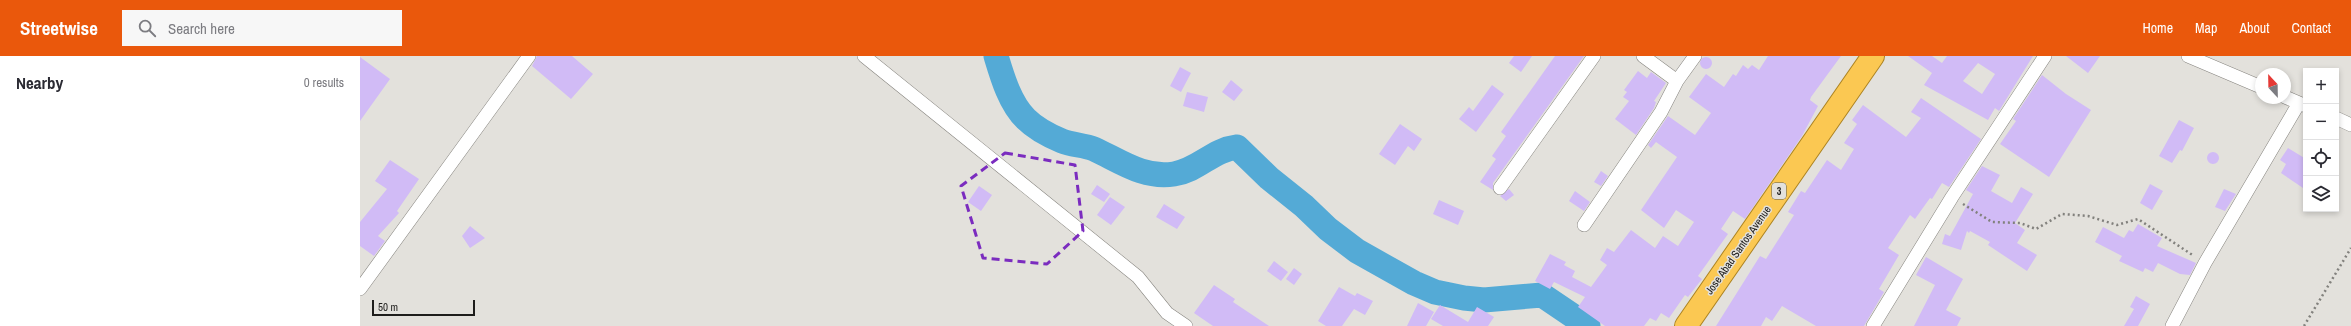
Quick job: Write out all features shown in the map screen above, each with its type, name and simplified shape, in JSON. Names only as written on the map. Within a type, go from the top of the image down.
[{"type":"highway","name":"Jose Abad Santos Avenue","points":[[1686,326],[1873,56]]},
{"type":"street","points":[[360,289],[529,56]]},
{"type":"street","points":[[864,56],[1138,277],[1167,313],[1186,326]]},
{"type":"street","points":[[1500,188],[1594,56]]},
{"type":"street","points":[[1643,56],[1677,81]]},
{"type":"street","points":[[1584,225],[1662,112],[1677,81],[1695,56]]},
{"type":"street","points":[[1874,326],[1952,197],[2045,56]]},
{"type":"street","points":[[2188,56],[2255,84]]},
{"type":"street","points":[[2172,326],[2205,263],[2302,104],[2291,99]]},
{"type":"street","points":[[2339,119],[2351,125]]},
{"type":"path","points":[[1952,197],[1992,222],[2020,223],[2036,229],[2062,214],[2088,216],[2117,225],[2138,219],[2205,263]]},
{"type":"path","points":[[2304,326],[2351,248]]},
{"type":"highlighted area","points":[[1005,153],[1075,165],[1083,231],[1047,264],[983,258],[961,186]]},
{"type":"building","points":[[537,56],[572,56],[593,74],[571,99],[532,66]]},
{"type":"building","points":[[1514,56],[1532,56],[1521,72],[1509,63]]},
{"type":"building","points":[[1555,56],[1584,56],[1493,183],[1493,190],[1480,182],[1496,159],[1492,156],[1506,136],[1501,132]]},
{"type":"building","points":[[1768,56],[1841,56],[1811,97],[1810,100],[1818,106],[1802,136],[1745,219],[1733,211],[1721,229],[1728,234],[1698,276],[1702,279],[1688,297],[1685,295],[1669,318],[1661,313],[1656,321],[1650,318],[1644,326],[1605,326],[1578,307],[1585,297],[1554,282],[1550,289],[1535,281],[1550,254],[1566,262],[1564,265],[1575,271],[1572,277],[1591,287],[1607,265],[1600,260],[1607,248],[1614,252],[1631,230],[1655,248],[1663,236],[1678,246],[1694,222],[1676,210],[1664,228],[1641,210],[1677,157],[1656,142],[1651,148],[1648,145],[1668,116],[1695,135],[1711,113],[1689,97],[1706,74],[1724,87],[1733,74],[1736,76],[1743,65],[1748,69],[1752,65],[1759,70]]},
{"type":"building","points":[[1908,56],[1932,56],[1942,63],[1947,56],[2033,56],[1999,111],[1995,108],[1988,120],[1924,85],[1932,73]],"holes":[[[1978,63],[1995,74],[1982,94],[1963,81]]]},
{"type":"building","points":[[2066,56],[2100,56],[2088,73]]},
{"type":"building","points":[[360,57],[390,79],[360,121]]},
{"type":"building","points":[[1704,57],[1708,57],[1712,63],[1708,69],[1704,69],[1700,65],[1700,61]]},
{"type":"building","points":[[1180,67],[1191,73],[1181,92],[1170,86]]},
{"type":"building","points":[[1638,71],[1647,78],[1651,72],[1666,83],[1654,101],[1656,102],[1654,108],[1636,135],[1615,119],[1629,101],[1623,97],[1627,92],[1624,90]]},
{"type":"building","points":[[2042,75],[2066,94],[2091,110],[2049,177],[2000,144],[2016,121],[2013,119]]},
{"type":"building","points":[[1231,80],[1243,90],[1234,101],[1222,92]]},
{"type":"building","points":[[1492,85],[1504,94],[1476,132],[1459,119],[1469,107],[1473,111]]},
{"type":"building","points":[[1187,92],[1208,97],[1204,112],[1183,106]]},
{"type":"building","points":[[1921,98],[1981,139],[1949,187],[1942,183],[1932,199],[1930,198],[1915,219],[1910,215],[1888,248],[1899,255],[1879,289],[1884,292],[1864,326],[1816,326],[1782,306],[1772,321],[1766,317],[1761,326],[1716,326],[1760,256],[1766,259],[1794,215],[1788,212],[1801,191],[1805,193],[1827,160],[1841,170],[1854,149],[1844,143],[1857,124],[1852,120],[1863,105],[1906,137],[1921,118],[1911,112]]},
{"type":"building","points":[[2179,120],[2194,128],[2182,151],[2180,150],[2172,163],[2159,156]]},
{"type":"building","points":[[1400,124],[1422,139],[1414,151],[1408,146],[1395,165],[1379,154]]},
{"type":"building","points":[[2288,148],[2303,157],[2303,188],[2281,173],[2286,164],[2280,160]]},
{"type":"building","points":[[2211,152],[2215,152],[2219,158],[2215,164],[2211,164],[2207,160],[2207,156]]},
{"type":"building","points":[[390,160],[419,179],[397,211],[399,213],[378,236],[385,241],[374,256],[360,246],[360,222],[387,189],[375,181]]},
{"type":"building","points":[[1982,166],[2000,175],[1991,191],[2012,203],[2021,187],[2033,194],[2015,223],[2025,230],[2017,243],[2037,255],[2027,271],[1988,245],[1990,242],[1970,231],[1969,233],[1967,231],[1961,250],[1942,244],[1945,234],[1950,236],[1973,194],[1966,190]]},
{"type":"building","points":[[1601,171],[1608,176],[1601,186],[1594,182]]},
{"type":"building","points":[[2150,184],[2163,191],[2152,210],[2140,203]]},
{"type":"building","points":[[1097,185],[1110,194],[1104,202],[1091,194]]},
{"type":"building","points":[[979,186],[992,195],[981,211],[968,202]]},
{"type":"building","points":[[1509,189],[1514,195],[1506,201],[1500,196]]},
{"type":"building","points":[[2224,189],[2236,194],[2225,211],[2215,207]]},
{"type":"building","points":[[1575,191],[1590,202],[1584,211],[1569,201]]},
{"type":"building","points":[[1110,197],[1125,207],[1111,225],[1097,215]]},
{"type":"building","points":[[1439,200],[1464,211],[1458,225],[1433,214]]},
{"type":"building","points":[[1164,204],[1185,217],[1177,229],[1156,217]]},
{"type":"building","points":[[2138,224],[2162,238],[2157,246],[2196,263],[2190,275],[2180,274],[2158,263],[2153,272],[2145,268],[2143,272],[2119,261],[2122,256],[2095,242],[2103,227],[2124,238],[2129,230],[2133,232]]},
{"type":"building","points":[[470,226],[485,238],[470,248],[462,236]]},
{"type":"building","points":[[1926,257],[1963,279],[1946,310],[1961,318],[1957,326],[1914,326],[1935,285],[1916,275]]},
{"type":"building","points":[[1274,261],[1288,272],[1281,281],[1267,271]]},
{"type":"building","points":[[1294,268],[1302,274],[1294,285],[1286,279]]},
{"type":"building","points":[[1214,285],[1235,299],[1233,302],[1269,326],[1213,326],[1194,313]]},
{"type":"building","points":[[1339,287],[1355,296],[1357,293],[1373,301],[1365,315],[1354,309],[1342,326],[1326,326],[1318,321]]},
{"type":"building","points":[[2136,296],[2150,304],[2138,326],[2124,326],[2134,309],[2130,307]]},
{"type":"building","points":[[1418,303],[1434,312],[1426,326],[1407,326]]},
{"type":"building","points":[[1440,305],[1468,322],[1477,307],[1494,317],[1488,326],[1443,326],[1431,319]]},
{"type":"waterway","points":[[996,56],[1007,89],[1020,113],[1034,126],[1057,139],[1094,149],[1132,168],[1152,174],[1163,175],[1174,174],[1191,169],[1220,152],[1237,147],[1269,178],[1304,206],[1328,229],[1357,251],[1414,283],[1435,292],[1464,298],[1484,300],[1542,295],[1588,326]]}]
